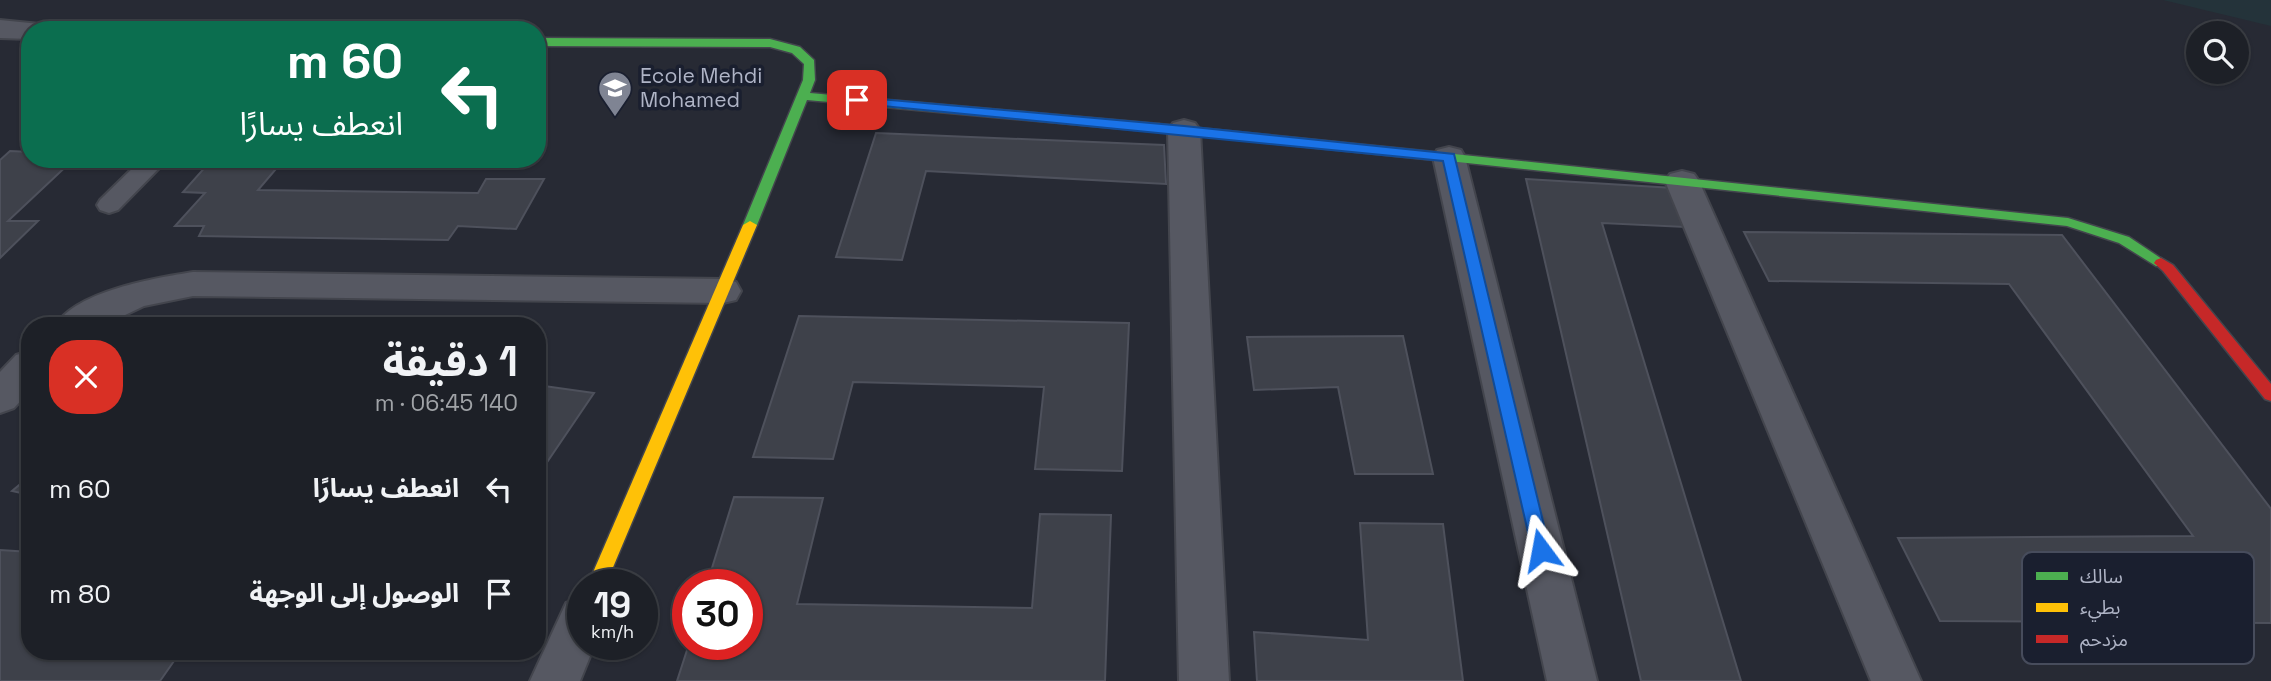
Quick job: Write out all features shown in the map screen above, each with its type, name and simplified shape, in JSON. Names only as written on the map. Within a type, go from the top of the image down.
[{"type":"street","points":[[0,29],[21,30]]},
{"type":"street","points":[[546,42],[784,45],[804,56],[810,63],[811,71],[723,291],[603,569]]},
{"type":"street","points":[[802,96],[1184,130],[2068,222],[2096,229],[2148,253],[2168,268],[2271,396]]},
{"type":"street","points":[[1184,130],[1204,681]]},
{"type":"street","points":[[1449,157],[1572,681]]},
{"type":"street","points":[[1682,181],[1896,681]]},
{"type":"street","points":[[90,317],[135,296],[193,284],[723,291]]},
{"type":"street","points":[[0,398],[21,375]]},
{"type":"street","points":[[555,681],[567,654]]},
{"type":"lane","points":[[109,205],[147,168]]},
{"type":"shaded area","points":[[2163,0],[2271,0],[2271,26]]},
{"type":"building","points":[[876,133],[1164,145],[1166,184],[926,171],[902,260],[836,257]]},
{"type":"building","points":[[10,151],[21,152],[21,168],[64,168],[8,221],[38,221],[0,258],[0,160]]},
{"type":"building","points":[[204,168],[277,168],[258,190],[478,193],[486,179],[544,179],[516,229],[458,226],[448,240],[199,236],[204,226],[175,226],[205,193],[183,192]]},
{"type":"building","points":[[1526,179],[1674,188],[1685,227],[1602,223],[1741,681],[1641,681]]},
{"type":"building","points":[[1744,232],[2062,235],[2271,509],[2271,623],[2254,623],[2254,552],[2022,552],[2022,621],[1940,621],[1898,538],[2193,536],[2009,284],[1769,281]]},
{"type":"building","points":[[799,316],[1129,323],[1122,471],[1035,469],[1044,387],[853,382],[833,459],[753,457]]},
{"type":"building","points":[[1403,336],[1433,474],[1355,474],[1338,387],[1254,390],[1247,337]]},
{"type":"building","points":[[546,386],[594,393],[546,464]]},
{"type":"building","points":[[21,484],[21,493],[12,491]]},
{"type":"building","points":[[734,497],[823,498],[797,604],[1032,608],[1040,514],[1111,515],[1105,681],[677,681],[684,660],[763,660],[763,569],[712,569]]},
{"type":"building","points":[[1360,523],[1443,524],[1463,681],[1257,681],[1254,632],[1368,640]]},
{"type":"building","points":[[0,550],[21,551],[21,660],[175,660],[160,681],[0,681]]},
{"type":"traffic: fast","points":[[546,42],[770,43],[796,50],[810,63],[809,80],[750,225]]},
{"type":"traffic: fast","points":[[802,96],[1159,128]]},
{"type":"traffic: fast","points":[[1444,157],[2068,222],[2124,240],[2161,263]]},
{"type":"traffic: slow","points":[[603,569],[750,225]]},
{"type":"traffic: jam","points":[[1159,128],[1444,157]]},
{"type":"traffic: jam","points":[[2161,263],[2168,268],[2271,395]]},
{"type":"place","name":"Ecole Mehdi Mohamed","points":[[615,118]]},
{"type":"route","points":[[857,100],[1449,157],[1541,550]]}]
